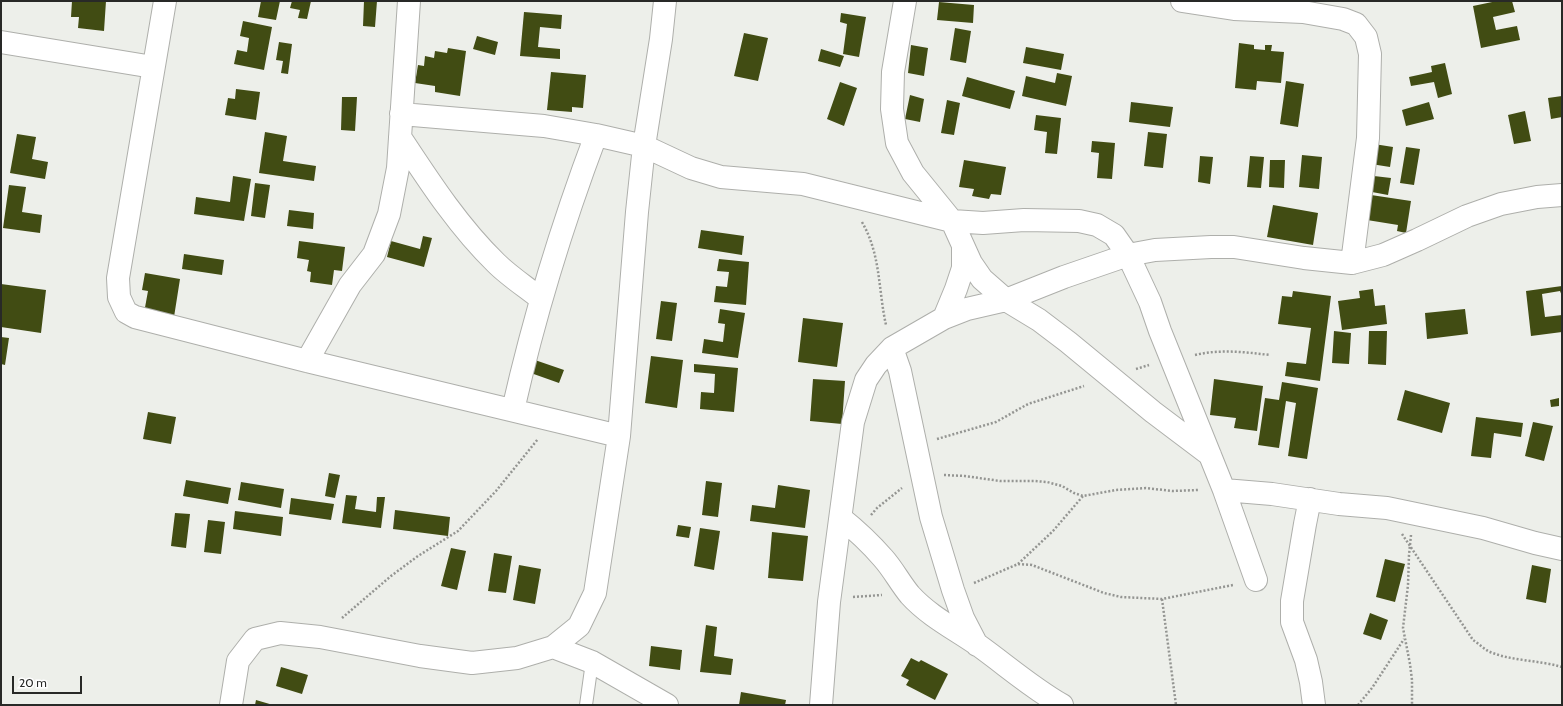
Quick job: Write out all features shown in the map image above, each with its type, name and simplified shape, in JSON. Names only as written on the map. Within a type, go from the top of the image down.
[{"type":"street","points":[[165,1],[118,278],[119,297],[126,312],[135,317],[307,361],[619,436]]},
{"type":"street","points":[[307,361],[350,285],[374,254],[390,207],[398,168],[409,1]]},
{"type":"street","points":[[231,705],[238,661],[255,640],[280,633],[320,637],[420,656],[472,663],[517,658],[552,647],[579,626],[595,593],[619,436],[637,212],[644,146],[661,38],[665,1]]},
{"type":"street","points":[[905,1],[892,72],[892,108],[897,143],[913,173],[952,221],[971,263],[982,279],[1006,300],[1039,320],[1068,342],[1152,412],[1210,455]]},
{"type":"street","points":[[1182,1],[1234,9],[1303,12],[1343,19],[1356,24],[1366,37],[1370,54],[1368,138],[1352,262]]},
{"type":"street","points":[[1,42],[153,67]]},
{"type":"street","points":[[401,114],[544,126],[596,135],[644,146],[691,168],[721,177],[803,184],[952,221],[983,223],[1024,220],[1079,221],[1097,225],[1114,235],[1128,255],[1150,302],[1160,331],[1173,359],[1224,490],[1256,580]]},
{"type":"street","points":[[513,410],[541,299],[580,178],[596,135]]},
{"type":"street","points":[[400,137],[432,186],[461,225],[496,264],[541,299]]},
{"type":"street","points":[[821,705],[829,602],[834,560],[849,525],[847,465],[853,422],[866,380],[876,365],[892,348],[944,318],[966,309],[1006,300],[1071,274],[1128,255],[1156,250],[1234,247],[1304,258],[1352,262],[1383,255],[1467,216],[1501,204],[1562,195]]},
{"type":"street","points":[[944,318],[963,268],[963,247]]},
{"type":"street","points":[[892,348],[900,371],[931,517],[963,618],[977,645]]},
{"type":"street","points":[[1224,490],[1265,493],[1339,504],[1387,508],[1483,528],[1534,543],[1562,549]]},
{"type":"street","points":[[1310,499],[1292,601],[1292,622],[1306,660],[1314,705]]},
{"type":"street","points":[[849,525],[883,558],[910,595],[946,625],[977,645],[1042,694],[1062,705]]},
{"type":"street","points":[[552,647],[592,662],[667,705]]},
{"type":"lane","points":[[586,705],[592,662]]},
{"type":"path","points":[[859,217],[872,242],[877,262],[882,306],[892,348]]},
{"type":"path","points":[[915,444],[953,435],[996,422],[1028,404],[1111,378],[1130,370],[1173,359],[1205,352],[1236,351],[1270,355]]},
{"type":"path","points":[[320,637],[391,576],[418,556],[458,531],[496,491],[553,420]]},
{"type":"path","points":[[849,525],[909,484],[923,479],[945,475],[1000,481],[1035,481],[1062,486],[1074,493],[1084,496],[1116,490],[1146,488],[1172,491],[1224,490]]},
{"type":"path","points":[[953,590],[984,580],[1018,564],[1053,531],[1084,496]]},
{"type":"path","points":[[1387,508],[1409,546],[1435,582],[1473,640],[1488,651],[1519,660],[1549,663],[1562,667]]},
{"type":"path","points":[[1409,546],[1408,584],[1403,621],[1404,639],[1412,680],[1412,705]]},
{"type":"path","points":[[1018,564],[1032,565],[1104,593],[1121,597],[1162,599],[1256,580]]},
{"type":"path","points":[[829,602],[852,597],[910,595]]},
{"type":"path","points":[[1162,599],[1176,705]]},
{"type":"path","points":[[1358,705],[1376,682],[1404,639]]},
{"type":"building","points":[[72,1],[106,1],[104,31],[78,28],[79,17],[71,17]]},
{"type":"building","points":[[261,1],[280,1],[276,20],[258,17]]},
{"type":"building","points":[[292,1],[311,1],[307,19],[298,18],[300,10],[290,8]]},
{"type":"building","points":[[364,1],[377,1],[375,27],[363,26]]},
{"type":"building","points":[[1497,1],[1512,1],[1515,12],[1493,17],[1496,30],[1517,26],[1520,40],[1481,48],[1473,6]]},
{"type":"building","points":[[939,2],[974,5],[973,23],[937,20]]},
{"type":"building","points":[[524,12],[562,15],[561,29],[540,27],[538,47],[560,49],[560,59],[520,56]]},
{"type":"building","points":[[841,13],[866,17],[859,57],[843,54],[847,24],[840,22]]},
{"type":"building","points":[[243,21],[272,27],[264,70],[234,64],[237,50],[247,52],[249,38],[240,36]]},
{"type":"building","points":[[955,28],[971,31],[966,63],[950,60]]},
{"type":"building","points":[[744,33],[768,38],[758,81],[734,76]]},
{"type":"building","points":[[477,36],[498,42],[495,55],[473,49]]},
{"type":"building","points":[[279,42],[292,44],[288,74],[281,73],[283,61],[276,60]]},
{"type":"building","points":[[1239,43],[1254,45],[1254,49],[1265,50],[1265,45],[1272,45],[1271,51],[1284,52],[1281,83],[1257,81],[1256,90],[1235,88]]},
{"type":"building","points":[[911,45],[928,48],[924,76],[908,73]]},
{"type":"building","points":[[1026,47],[1064,54],[1061,70],[1023,63]]},
{"type":"building","points":[[448,48],[466,51],[460,96],[435,92],[435,86],[415,83],[418,65],[424,66],[425,56],[434,58],[435,51],[447,53]]},
{"type":"building","points":[[821,49],[844,56],[840,67],[818,61]]},
{"type":"building","points":[[1445,63],[1452,94],[1438,98],[1434,82],[1411,86],[1409,77],[1432,72],[1431,66]]},
{"type":"building","points":[[551,72],[586,75],[583,108],[572,107],[572,112],[547,110]]},
{"type":"building","points":[[1057,73],[1072,76],[1066,106],[1022,96],[1026,76],[1055,83]]},
{"type":"building","points":[[967,77],[1015,91],[1010,109],[962,96]]},
{"type":"building","points":[[1286,81],[1304,84],[1298,127],[1280,124]]},
{"type":"building","points":[[840,82],[857,88],[844,126],[827,119]]},
{"type":"building","points":[[236,89],[260,92],[256,120],[225,115],[228,98],[235,99]]},
{"type":"building","points":[[910,95],[924,99],[920,122],[905,119]]},
{"type":"building","points":[[1562,96],[1562,117],[1551,119],[1548,98]]},
{"type":"building","points":[[342,97],[357,97],[355,131],[341,130]]},
{"type":"building","points":[[947,100],[960,103],[954,135],[941,133]]},
{"type":"building","points":[[1131,102],[1173,107],[1170,127],[1129,122]]},
{"type":"building","points":[[1429,102],[1434,119],[1406,126],[1402,110]]},
{"type":"building","points":[[1525,111],[1531,141],[1514,144],[1508,115]]},
{"type":"building","points":[[1036,115],[1061,118],[1057,154],[1045,153],[1047,132],[1034,130]]},
{"type":"building","points":[[265,132],[287,136],[283,161],[316,166],[314,181],[259,173]]},
{"type":"building","points":[[1148,132],[1167,134],[1163,168],[1144,166]]},
{"type":"building","points":[[17,134],[36,137],[32,159],[48,162],[45,179],[10,173]]},
{"type":"building","points":[[1092,141],[1115,143],[1112,179],[1097,178],[1099,153],[1091,152]]},
{"type":"building","points":[[1374,144],[1393,147],[1390,167],[1371,164]]},
{"type":"building","points":[[1406,147],[1420,149],[1414,185],[1400,183]]},
{"type":"building","points":[[1302,155],[1322,157],[1319,189],[1299,187]]},
{"type":"building","points":[[1200,156],[1213,157],[1210,184],[1198,182]]},
{"type":"building","points":[[1250,156],[1264,157],[1261,188],[1247,187]]},
{"type":"building","points":[[964,160],[1006,167],[1001,195],[991,194],[989,199],[972,196],[974,189],[959,187]]},
{"type":"building","points":[[1270,160],[1285,160],[1284,188],[1269,187]]},
{"type":"building","points":[[233,176],[251,179],[244,221],[194,214],[196,197],[230,202]]},
{"type":"building","points":[[1374,176],[1391,178],[1388,195],[1372,192]]},
{"type":"building","points":[[255,183],[270,185],[265,218],[251,216]]},
{"type":"building","points":[[9,185],[26,187],[22,212],[42,215],[40,233],[3,228]]},
{"type":"building","points":[[1371,195],[1411,201],[1406,233],[1397,231],[1398,225],[1367,220]]},
{"type":"building","points":[[1273,205],[1318,213],[1313,245],[1267,237]]},
{"type":"building","points":[[289,210],[314,213],[313,229],[287,226]]},
{"type":"building","points":[[701,230],[744,236],[742,255],[698,248]]},
{"type":"building","points":[[423,236],[432,238],[424,267],[387,257],[391,241],[420,249]]},
{"type":"building","points":[[299,241],[345,247],[342,271],[334,270],[332,285],[310,282],[311,272],[307,271],[309,260],[297,258]]},
{"type":"building","points":[[184,254],[224,260],[222,275],[182,269]]},
{"type":"building","points":[[719,259],[749,262],[746,305],[714,302],[716,286],[727,287],[729,272],[717,271]]},
{"type":"building","points":[[145,273],[180,279],[174,317],[144,313],[148,291],[142,290]]},
{"type":"building","points":[[1,284],[46,290],[41,333],[1,327]]},
{"type":"building","points":[[1562,286],[1562,296],[1560,291],[1542,294],[1545,317],[1562,315],[1562,332],[1531,336],[1526,291]]},
{"type":"building","points":[[1373,289],[1375,306],[1385,305],[1387,324],[1342,330],[1338,301],[1360,298],[1359,291]]},
{"type":"building","points":[[1293,291],[1331,296],[1320,381],[1285,376],[1287,362],[1306,364],[1311,328],[1278,324],[1282,296],[1292,297]]},
{"type":"building","points":[[661,301],[677,303],[672,341],[656,339]]},
{"type":"building","points":[[720,309],[745,313],[738,358],[702,353],[704,339],[723,342],[725,324],[718,323]]},
{"type":"building","points":[[1465,309],[1468,334],[1427,339],[1425,313]]},
{"type":"building","points":[[803,318],[843,323],[837,367],[798,362]]},
{"type":"building","points":[[1334,331],[1351,333],[1349,364],[1332,363]]},
{"type":"building","points":[[1369,331],[1387,331],[1386,365],[1368,364]]},
{"type":"building","points":[[1,337],[9,338],[5,365],[1,364]]},
{"type":"building","points":[[651,356],[683,360],[677,408],[645,403]]},
{"type":"building","points":[[532,359],[564,370],[559,383],[528,372]]},
{"type":"building","points":[[694,364],[738,368],[734,412],[700,409],[701,392],[714,393],[715,374],[694,372]]},
{"type":"building","points":[[813,379],[845,381],[842,424],[810,421]]},
{"type":"building","points":[[1214,379],[1263,386],[1257,431],[1234,428],[1236,418],[1210,415]]},
{"type":"building","points":[[1282,382],[1318,388],[1307,459],[1288,456],[1296,403],[1286,401],[1279,448],[1258,445],[1265,398],[1279,400]]},
{"type":"building","points":[[1405,390],[1450,403],[1442,433],[1397,420]]},
{"type":"building","points":[[1559,398],[1559,406],[1551,407],[1550,400]]},
{"type":"building","points":[[148,412],[176,417],[171,444],[143,439]]},
{"type":"building","points":[[1476,417],[1523,423],[1521,437],[1494,433],[1491,458],[1471,456]]},
{"type":"building","points":[[1533,422],[1553,426],[1544,461],[1525,456]]},
{"type":"building","points":[[329,473],[340,475],[335,498],[325,496]]},
{"type":"building","points":[[186,480],[231,488],[228,504],[183,496]]},
{"type":"building","points":[[706,481],[722,483],[718,517],[702,515]]},
{"type":"building","points":[[241,482],[284,489],[281,508],[238,500]]},
{"type":"building","points":[[778,485],[810,490],[805,528],[750,521],[752,505],[775,508]]},
{"type":"building","points":[[346,495],[357,496],[355,509],[376,512],[377,497],[385,497],[381,528],[342,523]]},
{"type":"building","points":[[291,498],[334,504],[331,520],[289,514]]},
{"type":"building","points":[[395,510],[450,517],[448,536],[393,529]]},
{"type":"building","points":[[235,511],[283,517],[281,536],[233,529]]},
{"type":"building","points":[[175,513],[190,514],[186,548],[171,546]]},
{"type":"building","points":[[208,520],[225,522],[221,554],[204,552]]},
{"type":"building","points":[[678,525],[691,527],[689,538],[676,536]]},
{"type":"building","points":[[700,528],[720,531],[714,570],[694,566]]},
{"type":"building","points":[[772,532],[808,536],[803,581],[768,578]]},
{"type":"building","points":[[451,548],[466,551],[457,590],[441,586]]},
{"type":"building","points":[[494,553],[512,556],[506,593],[488,591]]},
{"type":"building","points":[[1385,559],[1405,564],[1395,602],[1376,597]]},
{"type":"building","points":[[519,565],[541,569],[535,604],[513,600]]},
{"type":"building","points":[[1532,565],[1551,569],[1546,603],[1526,599]]},
{"type":"building","points":[[1370,613],[1388,620],[1381,640],[1363,634]]},
{"type":"building","points":[[706,625],[717,627],[714,656],[733,659],[731,675],[700,672]]},
{"type":"building","points":[[651,646],[682,650],[680,670],[649,666]]},
{"type":"building","points":[[911,658],[919,662],[921,660],[948,674],[935,700],[906,685],[909,680],[901,676]]},
{"type":"building","points":[[281,667],[308,675],[302,694],[276,686]]},
{"type":"building","points":[[741,692],[786,700],[785,705],[739,705]]},
{"type":"building","points":[[256,700],[273,705],[255,705]]}]
